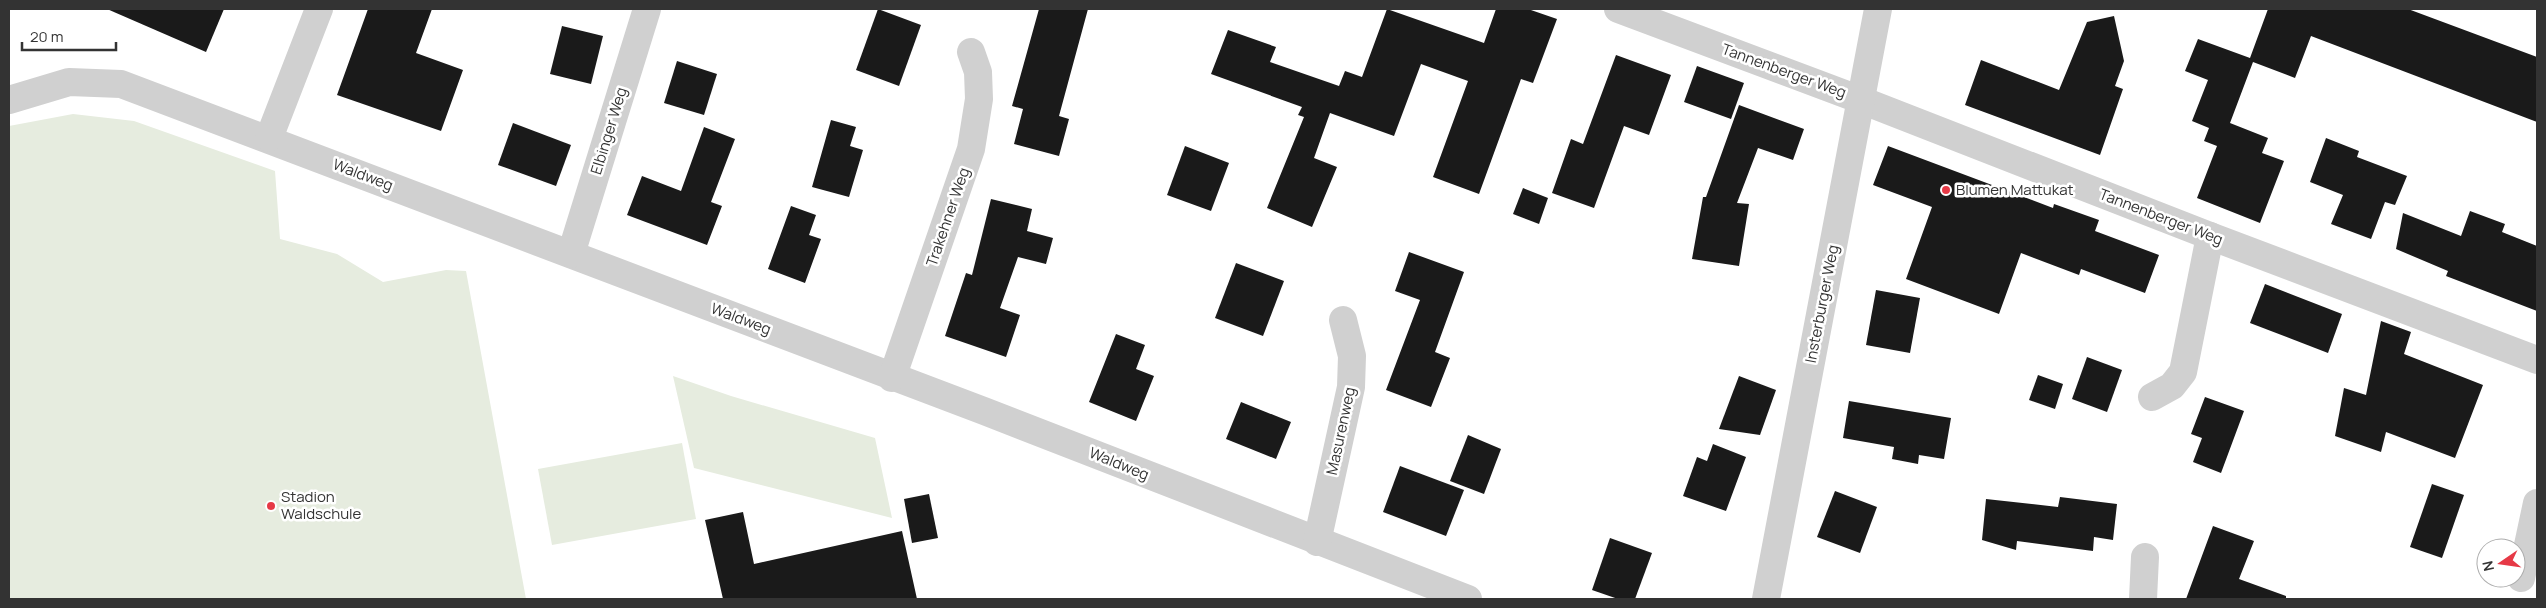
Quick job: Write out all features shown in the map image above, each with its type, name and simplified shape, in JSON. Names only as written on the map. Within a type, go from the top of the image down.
[{"type":"street","points":[[268,138],[319,9]]},
{"type":"street","name":"Elbinger Weg","points":[[571,254],[647,9]]},
{"type":"street","name":"Tannenberger Weg","points":[[1618,9],[1861,100],[2210,236],[2537,360]]},
{"type":"street","name":"Insterburger Weg","points":[[1766,599],[1878,9]]},
{"type":"street","name":"Trakehner Weg","points":[[892,378],[971,149],[979,99],[978,72],[971,52]]},
{"type":"street","name":"Waldweg","points":[[9,100],[69,82],[121,84],[268,138],[892,378],[992,414],[1317,542],[1468,599]]},
{"type":"street","points":[[2152,397],[2172,386],[2183,372],[2210,236]]},
{"type":"street","name":"Masurenweg","points":[[1317,542],[1351,387],[1352,356],[1342,320]]},
{"type":"street","points":[[2526,555],[2537,503]]},
{"type":"street","points":[[2143,599],[2145,557]]},
{"type":"shaded area","name":"Stadion Waldschule","points":[[73,114],[134,121],[275,171],[280,239],[337,254],[383,282],[446,270],[466,271],[526,599],[9,599],[9,126]]},
{"type":"shaded area","points":[[673,376],[731,396],[875,438],[892,518],[694,468]]},
{"type":"shaded area","points":[[682,443],[696,519],[552,545],[538,469]]},
{"type":"building","points":[[107,9],[224,9],[206,52]]},
{"type":"building","points":[[368,9],[432,9],[416,53],[463,70],[441,131],[337,95]]},
{"type":"building","points":[[878,9],[921,25],[899,86],[856,70]]},
{"type":"building","points":[[1039,9],[1088,9],[1059,116],[1069,119],[1059,156],[1014,144],[1023,109],[1012,106]]},
{"type":"building","points":[[1387,9],[1484,43],[1496,9],[1528,9],[1557,19],[1533,83],[1521,79],[1479,194],[1433,177],[1468,81],[1421,64],[1394,136],[1330,113],[1314,158],[1337,167],[1312,227],[1267,208],[1304,117],[1298,115],[1302,107],[1211,74],[1228,30],[1276,47],[1270,62],[1339,86],[1345,71],[1362,77]]},
{"type":"building","points":[[2268,9],[2408,9],[2537,57],[2537,122],[2311,36],[2295,78],[2253,62],[2230,123],[2268,138],[2262,153],[2284,161],[2260,223],[2197,198],[2217,146],[2204,141],[2209,128],[2192,121],[2208,80],[2185,71],[2198,39],[2250,58]]},
{"type":"building","points":[[2114,16],[2124,61],[2115,86],[2123,89],[2100,155],[1965,105],[1981,60],[2059,90],[2087,22]]},
{"type":"building","points":[[562,26],[603,36],[591,84],[550,74]]},
{"type":"building","points":[[1616,55],[1671,75],[1649,135],[1624,126],[1594,208],[1552,193],[1571,139],[1583,144]]},
{"type":"building","points":[[677,61],[717,74],[704,115],[664,103]]},
{"type":"building","points":[[1697,66],[1744,83],[1731,119],[1684,102]]},
{"type":"building","points":[[1739,105],[1804,129],[1793,160],[1758,148],[1737,203],[1749,204],[1739,266],[1692,259],[1703,197],[1706,197]]},
{"type":"building","points":[[831,120],[856,127],[850,146],[863,150],[849,197],[812,187]]},
{"type":"building","points":[[513,123],[571,145],[556,186],[498,165]]},
{"type":"building","points":[[704,127],[735,139],[711,202],[722,206],[707,245],[627,215],[642,176],[681,191]]},
{"type":"building","points":[[2326,138],[2359,151],[2357,157],[2407,176],[2395,205],[2385,202],[2371,239],[2331,224],[2343,195],[2310,182]]},
{"type":"building","points":[[1185,146],[1229,163],[1211,211],[1167,195]]},
{"type":"building","points":[[1888,146],[2053,208],[2054,204],[2099,220],[2095,231],[2159,255],[2145,293],[2081,269],[2079,275],[2021,253],[1999,314],[1906,279],[1932,207],[1873,185]]},
{"type":"building","points":[[1523,188],[1548,198],[1539,224],[1513,214]]},
{"type":"building","points":[[991,199],[1032,209],[1027,231],[1053,238],[1046,264],[1018,257],[1000,308],[1020,315],[1006,357],[945,336],[966,273],[972,275]]},
{"type":"building","points":[[791,206],[816,215],[809,235],[821,239],[805,283],[768,269]]},
{"type":"building","points":[[2470,211],[2505,224],[2502,232],[2537,246],[2537,311],[2446,276],[2448,271],[2396,249],[2403,213],[2461,236]]},
{"type":"building","points":[[1409,252],[1464,272],[1435,352],[1450,358],[1431,407],[1386,390],[1420,300],[1395,291]]},
{"type":"building","points":[[1236,263],[1284,281],[1263,336],[1215,318]]},
{"type":"building","points":[[2265,284],[2342,314],[2328,353],[2250,323]]},
{"type":"building","points":[[1876,290],[1920,298],[1910,353],[1866,345]]},
{"type":"building","points":[[2381,321],[2411,332],[2404,354],[2483,385],[2455,458],[2386,432],[2381,452],[2335,436],[2344,388],[2366,395]]},
{"type":"building","points":[[1116,334],[1145,345],[1136,369],[1154,376],[1136,421],[1089,402]]},
{"type":"building","points":[[2087,357],[2122,370],[2107,412],[2072,399]]},
{"type":"building","points":[[2038,375],[2063,384],[2055,409],[2029,400]]},
{"type":"building","points":[[1739,376],[1776,390],[1760,435],[1719,429]]},
{"type":"building","points":[[2205,397],[2244,411],[2221,473],[2193,462],[2202,438],[2191,434]]},
{"type":"building","points":[[1849,401],[1951,418],[1944,459],[1919,455],[1918,464],[1892,459],[1894,447],[1843,438]]},
{"type":"building","points":[[1241,402],[1291,422],[1276,459],[1226,439]]},
{"type":"building","points":[[1468,435],[1501,449],[1484,494],[1450,481]]},
{"type":"building","points":[[1713,444],[1746,457],[1726,511],[1683,496],[1697,457],[1707,461]]},
{"type":"building","points":[[1400,466],[1464,490],[1446,536],[1383,512]]},
{"type":"building","points":[[2432,484],[2464,495],[2442,558],[2410,547]]},
{"type":"building","points":[[1835,491],[1877,507],[1860,553],[1817,537]]},
{"type":"building","points":[[929,494],[938,538],[912,543],[904,499]]},
{"type":"building","points":[[2060,497],[2117,504],[2113,540],[2094,537],[2093,551],[2017,541],[2016,550],[1982,540],[1986,499],[2058,507]]},
{"type":"building","points":[[743,512],[754,564],[902,531],[917,599],[723,599],[705,520]]},
{"type":"building","points":[[2213,526],[2254,541],[2239,579],[2286,596],[2286,599],[2186,599]]},
{"type":"building","points":[[1610,538],[1652,553],[1635,599],[1618,599],[1592,590]]},
{"type":"place","name":"Blumen Mattukat","points":[[1946,190]]},
{"type":"place","name":"Stadion Waldschule","points":[[271,506]]}]
